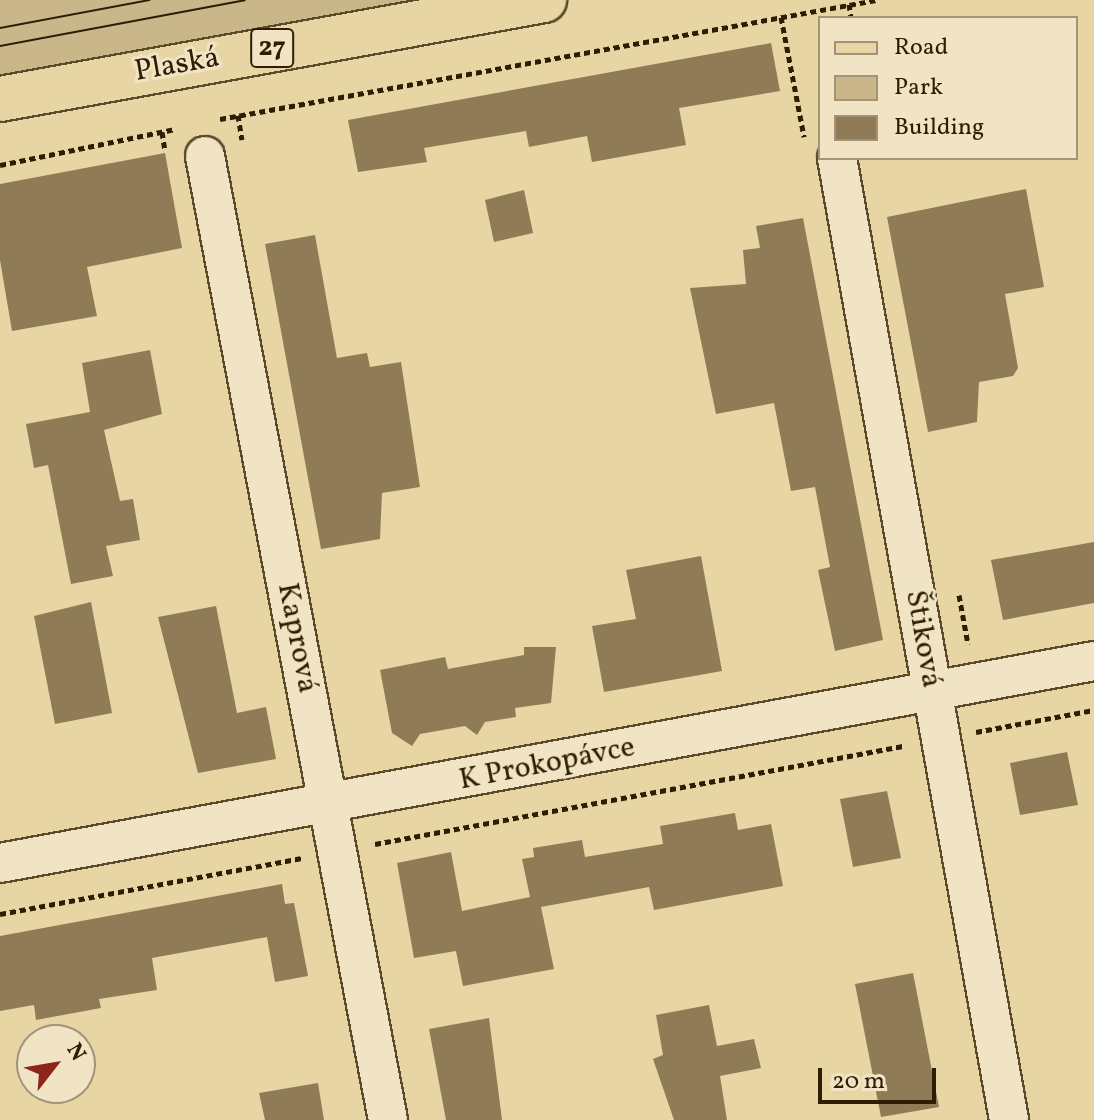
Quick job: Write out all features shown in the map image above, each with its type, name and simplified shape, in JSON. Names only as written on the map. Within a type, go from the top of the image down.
[{"type":"main road","name":"Plaská","points":[[0,99],[544,0]]},
{"type":"street","name":"Kaprová","points":[[201,135],[388,1120]]},
{"type":"street","name":"Štiková","points":[[837,160],[1009,1120]]},
{"type":"street","name":"K Prokopávce","points":[[0,863],[329,805],[1094,661]]},
{"type":"path","points":[[0,165],[201,135],[877,0]]},
{"type":"path","points":[[849,4],[851,16]]},
{"type":"path","points":[[781,17],[795,88]]},
{"type":"path","points":[[0,914],[1094,710]]},
{"type":"green space","points":[[0,0],[409,0],[0,75]]},
{"type":"building","points":[[771,43],[780,91],[679,108],[686,145],[592,162],[587,136],[529,147],[526,131],[424,148],[427,162],[358,172],[348,120]]},
{"type":"building","points":[[165,153],[182,248],[87,267],[97,316],[12,331],[0,260],[0,184]]},
{"type":"building","points":[[1026,189],[1044,287],[1005,294],[1018,368],[1013,376],[979,382],[977,422],[928,432],[887,217]]},
{"type":"building","points":[[524,190],[533,233],[494,242],[485,200]]},
{"type":"building","points":[[803,218],[883,640],[835,651],[818,570],[830,567],[815,487],[791,491],[774,403],[716,414],[690,288],[746,284],[743,250],[760,248],[756,226]]},
{"type":"building","points":[[315,235],[337,358],[367,353],[370,367],[401,362],[420,487],[382,493],[380,539],[321,549],[265,244]]},
{"type":"building","points":[[150,350],[162,414],[104,430],[120,501],[133,499],[140,540],[106,546],[113,576],[71,584],[48,465],[34,468],[26,424],[90,412],[82,363]]},
{"type":"building","points":[[1094,542],[1094,603],[1003,620],[991,560]]},
{"type":"building","points":[[701,556],[722,671],[604,692],[592,626],[636,619],[626,570]]},
{"type":"building","points":[[91,602],[112,713],[55,724],[34,616]]},
{"type":"building","points":[[216,606],[237,713],[266,707],[276,759],[198,773],[158,617]]},
{"type":"building","points":[[524,647],[556,647],[551,703],[515,708],[516,717],[485,722],[477,735],[465,726],[420,734],[412,746],[392,733],[380,670],[445,657],[448,669],[524,655]]},
{"type":"building","points":[[1067,752],[1078,805],[1020,815],[1010,763]]},
{"type":"building","points":[[887,791],[901,858],[853,867],[840,799]]},
{"type":"building","points":[[735,813],[738,830],[771,824],[783,886],[654,910],[649,887],[541,907],[554,969],[463,986],[456,951],[414,958],[397,863],[451,852],[462,911],[530,897],[522,859],[534,857],[533,848],[582,840],[585,857],[663,844],[660,826]]},
{"type":"building","points":[[282,884],[285,904],[294,903],[308,976],[275,982],[267,937],[152,958],[157,990],[99,999],[101,1008],[36,1020],[34,1005],[0,1011],[0,936]]},
{"type":"building","points":[[913,973],[939,1107],[881,1117],[855,984]]},
{"type":"building","points":[[709,1005],[717,1046],[754,1039],[761,1068],[720,1076],[727,1120],[674,1120],[653,1059],[663,1055],[656,1015]]},
{"type":"building","points":[[489,1018],[502,1120],[446,1120],[429,1029]]},
{"type":"building","points":[[318,1083],[324,1120],[265,1120],[259,1093]]},
{"type":"tram line","points":[[0,28],[149,0]]},
{"type":"tram line","points":[[0,46],[245,0]]}]
